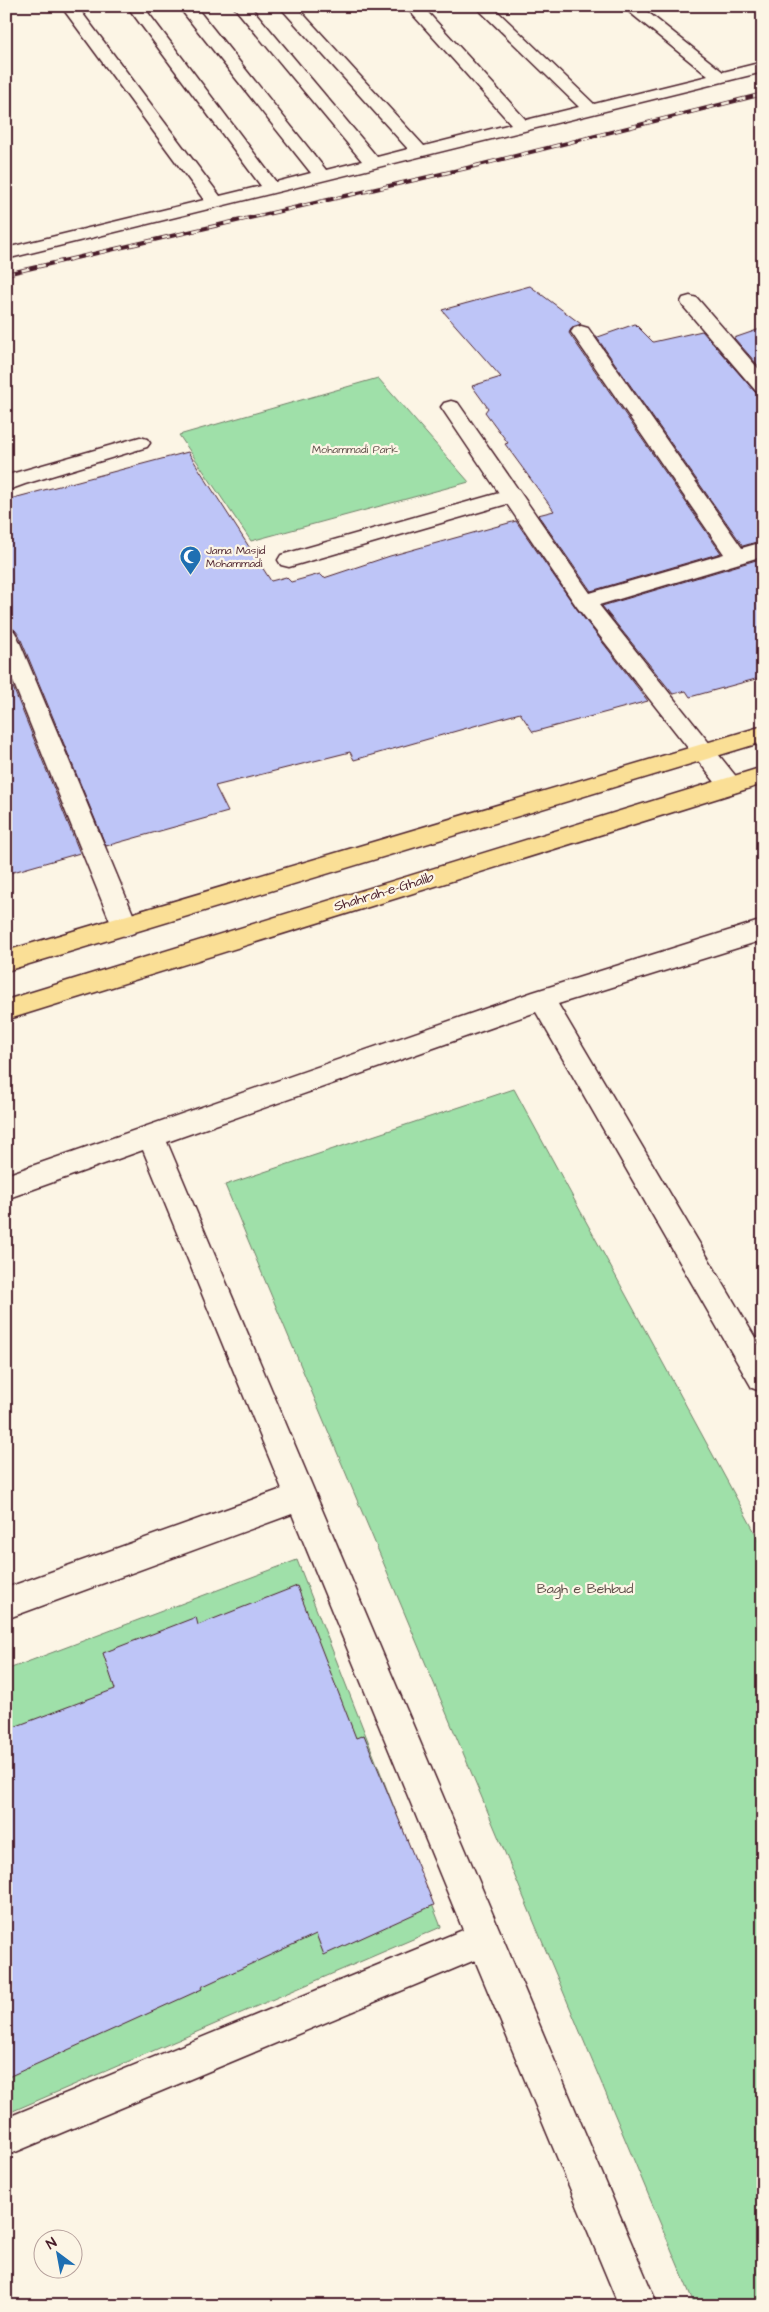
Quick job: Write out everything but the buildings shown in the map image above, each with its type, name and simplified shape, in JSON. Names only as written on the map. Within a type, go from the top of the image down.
[{"type":"main road","points":[[6,961],[763,734]]},
{"type":"main road","name":"Shahrah-e-Ghalib","points":[[6,1010],[763,775]]},
{"type":"street","points":[[69,6],[215,202]]},
{"type":"street","points":[[135,6],[272,188]]},
{"type":"street","points":[[186,6],[322,176]]},
{"type":"street","points":[[241,6],[373,163]]},
{"type":"street","points":[[287,6],[420,152]]},
{"type":"street","points":[[413,6],[522,126]]},
{"type":"street","points":[[483,6],[591,110]]},
{"type":"street","points":[[630,6],[721,78]]},
{"type":"street","points":[[6,254],[763,67]]},
{"type":"street","points":[[690,302],[763,387]]},
{"type":"street","points":[[581,332],[737,557]]},
{"type":"street","points":[[451,406],[585,602],[705,751],[730,785]]},
{"type":"street","points":[[6,485],[18,479],[140,443]]},
{"type":"street","points":[[289,560],[511,496]]},
{"type":"street","points":[[585,602],[763,549]]},
{"type":"street","points":[[6,636],[126,926]]},
{"type":"street","points":[[6,1187],[542,999],[763,930]]},
{"type":"street","points":[[542,999],[763,1379]]},
{"type":"street","points":[[150,1137],[639,2306]]},
{"type":"street","points":[[6,1604],[300,1497]]},
{"type":"street","points":[[6,2137],[484,1939]]},
{"type":"green space","name":"Mohammadi Park","points":[[378,378],[469,482],[251,541],[179,435]]},
{"type":"green space","name":"Bagh e Behbud","points":[[514,1089],[763,1547],[763,2306],[695,2306],[225,1185]]},
{"type":"green space","points":[[297,1560],[441,1927],[6,2114],[6,1670]]},
{"type":"railway","points":[[6,274],[467,168],[763,94]]},
{"type":"place","name":"Jama Masjid Mohammadi","points":[[190,575]]}]
